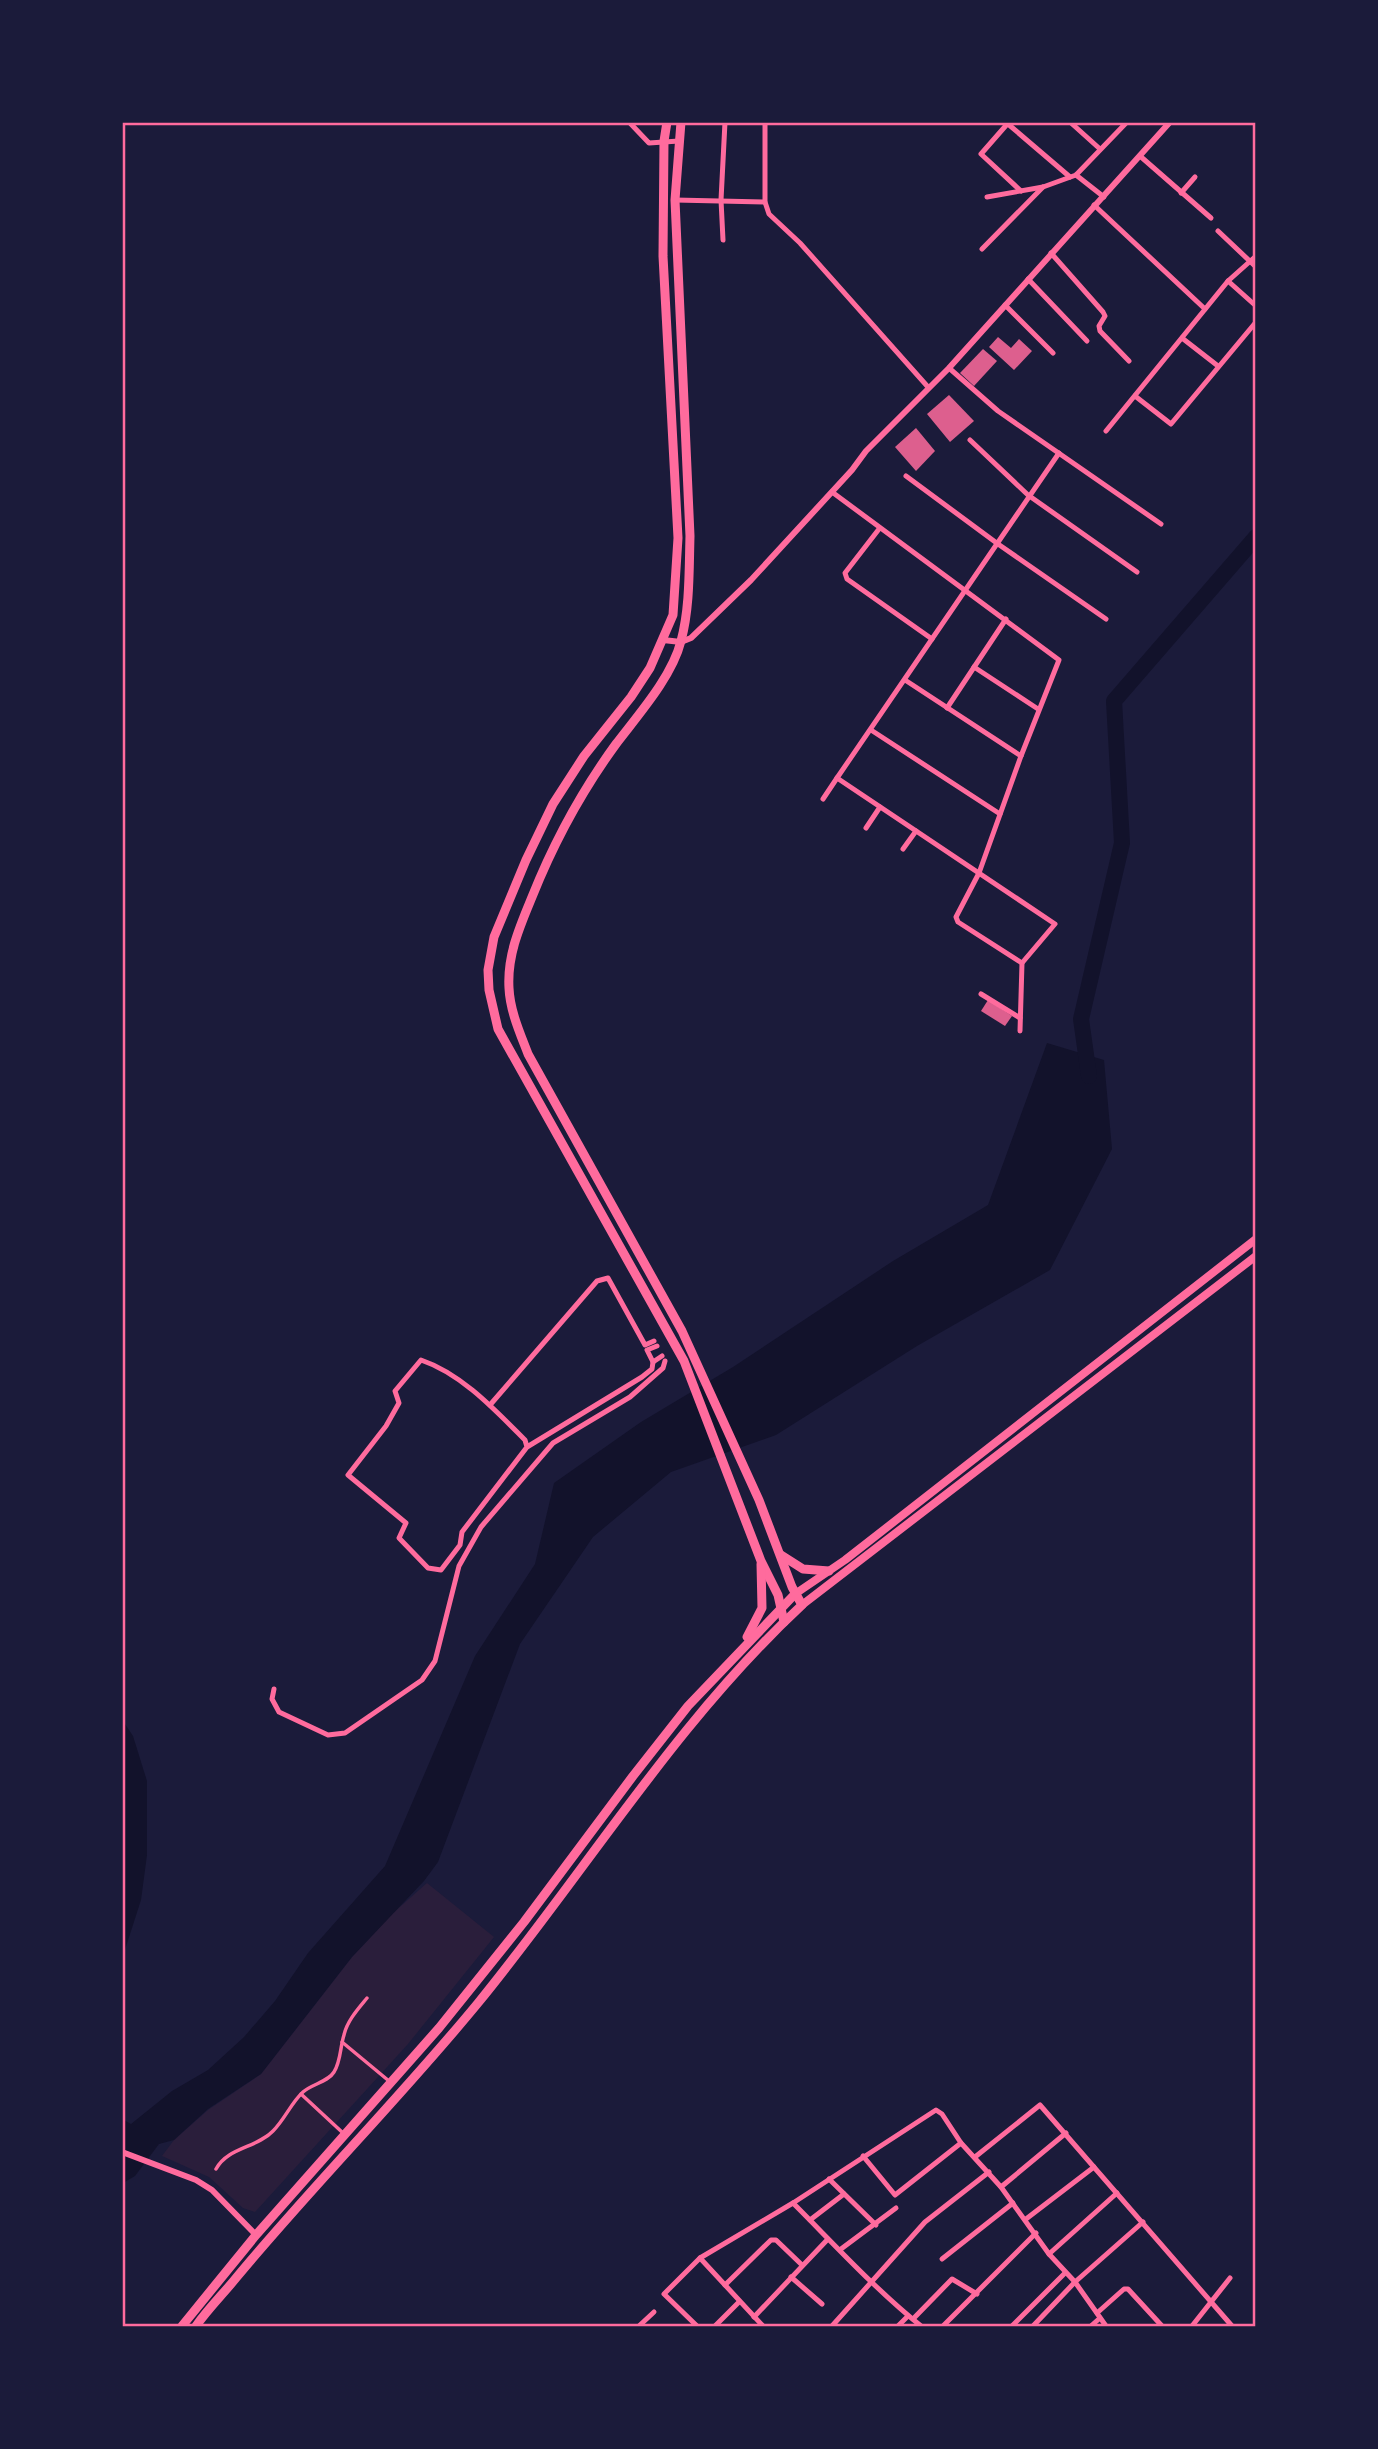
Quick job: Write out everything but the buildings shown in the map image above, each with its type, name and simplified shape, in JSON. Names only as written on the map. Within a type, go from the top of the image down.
[{"type":"highway","points":[[667,122],[664,141],[663,257],[678,538],[673,615],[650,668],[632,696],[584,756],[553,804],[494,937],[488,970],[489,990],[498,1029],[684,1361],[761,1561],[778,1595],[784,1622]]},
{"type":"highway","points":[[195,2326],[264,2242],[451,2036],[672,1748],[721,1688],[802,1605],[793,1590],[759,1500],[682,1331],[528,1054],[514,1017],[509,985],[515,939],[545,864],[572,809],[667,672],[681,642],[689,578],[690,536],[675,200],[681,122]]},
{"type":"highway","points":[[780,1553],[803,1569],[829,1571]]},
{"type":"highway","points":[[714,1680],[741,1646],[762,1608],[761,1561]]},
{"type":"highway","points":[[182,2326],[256,2235],[439,2028],[507,1944],[632,1776],[688,1706],[781,1607],[793,1590]]},
{"type":"main road","points":[[793,1590],[829,1571],[1255,1239]]},
{"type":"main road","points":[[802,1605],[1255,1256]]},
{"type":"street","points":[[629,122],[645,141],[679,141]]},
{"type":"street","points":[[723,240],[721,200],[725,122]]},
{"type":"street","points":[[765,122],[765,202],[769,214],[800,243],[928,387]]},
{"type":"street","points":[[1070,122],[1100,149]]},
{"type":"street","points":[[988,197],[1043,187],[1073,176],[1126,122]]},
{"type":"street","points":[[663,640],[681,642],[691,638],[707,624],[832,492],[866,451],[949,368],[1170,122]]},
{"type":"street","points":[[1021,191],[981,154],[1009,123],[1073,176],[1104,197]]},
{"type":"street","points":[[1140,156],[1211,218]]},
{"type":"street","points":[[1181,192],[1195,177]]},
{"type":"street","points":[[982,249],[1043,187]]},
{"type":"street","points":[[675,200],[765,202]]},
{"type":"street","points":[[1094,205],[1205,309]]},
{"type":"street","points":[[1218,230],[1255,267]]},
{"type":"street","points":[[1051,253],[1103,312],[1105,316],[1099,326],[1100,331],[1129,361]]},
{"type":"street","points":[[1106,431],[1228,281],[1255,256]]},
{"type":"street","points":[[1028,279],[1087,341]]},
{"type":"street","points":[[1228,281],[1255,306]]},
{"type":"street","points":[[1005,305],[1053,353]]},
{"type":"street","points":[[1135,396],[1171,424],[1255,322]]},
{"type":"street","points":[[1182,338],[1218,366]]},
{"type":"street","points":[[949,368],[998,411],[1161,524]]},
{"type":"street","points":[[970,440],[1028,495],[1137,572]]},
{"type":"street","points":[[822,799],[1059,453]]},
{"type":"street","points":[[906,476],[1106,619]]},
{"type":"street","points":[[832,492],[1059,660],[1038,709],[979,873],[957,914],[958,922],[1021,963]]},
{"type":"street","points":[[879,529],[845,573],[846,579],[932,639]]},
{"type":"street","points":[[947,708],[1006,619]]},
{"type":"street","points":[[975,667],[1038,709]]},
{"type":"street","points":[[905,680],[1021,756]]},
{"type":"street","points":[[871,730],[1000,814]]},
{"type":"street","points":[[837,778],[1055,924],[1021,963],[1020,1031]]},
{"type":"street","points":[[866,828],[880,807]]},
{"type":"street","points":[[903,849],[916,831]]},
{"type":"street","points":[[981,994],[1020,1018]]},
{"type":"street","points":[[490,1405],[597,1281],[608,1278],[646,1347],[653,1362],[652,1370],[527,1447],[462,1532],[460,1545],[441,1570],[428,1569],[399,1538],[406,1523],[348,1475],[386,1426],[399,1403],[395,1391],[421,1360],[438,1366],[490,1405],[525,1440],[527,1447]]},
{"type":"street","points":[[646,1347],[656,1343]]},
{"type":"street","points":[[274,1689],[272,1699],[279,1712],[328,1735],[345,1733],[422,1680],[435,1661],[459,1566],[481,1527],[553,1443],[630,1397],[663,1368],[663,1359],[653,1362]]},
{"type":"street","points":[[216,2169],[228,2155],[266,2137],[274,2130],[311,2085],[331,2077],[349,2024],[367,1998]]},
{"type":"street","points":[[342,2042],[391,2082]]},
{"type":"street","points":[[301,2094],[344,2134]]},
{"type":"street","points":[[975,2157],[1040,2105],[1232,2326]]},
{"type":"street","points":[[697,2326],[664,2294],[700,2258],[793,2203],[936,2110],[942,2113],[961,2143],[1001,2187],[1106,2326]]},
{"type":"street","points":[[1001,2187],[1066,2133]]},
{"type":"street","points":[[863,2156],[895,2195],[961,2143]]},
{"type":"street","points":[[122,2152],[196,2180],[212,2190],[256,2235]]},
{"type":"street","points":[[1026,2219],[1094,2167]]},
{"type":"street","points":[[832,2326],[925,2222],[989,2172]]},
{"type":"street","points":[[829,2179],[876,2225]]},
{"type":"street","points":[[810,2220],[844,2193]]},
{"type":"street","points":[[1049,2254],[1117,2193]]},
{"type":"street","points":[[793,2203],[872,2283],[921,2326]]},
{"type":"street","points":[[942,2259],[1013,2203]]},
{"type":"street","points":[[841,2249],[895,2208]]},
{"type":"street","points":[[1033,2326],[1075,2282],[1143,2222]]},
{"type":"street","points":[[943,2326],[1036,2233]]},
{"type":"street","points":[[754,2317],[828,2239]]},
{"type":"street","points":[[725,2285],[771,2240],[776,2240],[802,2265]]},
{"type":"street","points":[[700,2258],[762,2326]]},
{"type":"street","points":[[1012,2326],[1065,2273]]},
{"type":"street","points":[[790,2277],[822,2304]]},
{"type":"street","points":[[898,2326],[952,2278],[977,2294]]},
{"type":"street","points":[[1192,2326],[1230,2278]]},
{"type":"street","points":[[1091,2326],[1124,2289],[1128,2289],[1161,2326]]},
{"type":"street","points":[[715,2326],[740,2302]]},
{"type":"street","points":[[639,2326],[654,2312]]},
{"type":"street","points":[[645,2321],[650,2326]]},
{"type":"shaded area","points":[[1047,1043],[1104,1060],[1112,1149],[1050,1270],[917,1346],[776,1435],[671,1472],[593,1537],[520,1644],[438,1862],[424,1881],[352,1957],[261,2074],[208,2109],[174,2140],[159,2144],[135,2176],[123,2183],[122,2119],[131,2124],[172,2091],[208,2070],[244,2037],[275,2001],[308,1953],[385,1866],[475,1656],[535,1564],[554,1483],[641,1422],[733,1367],[893,1261],[988,1205]]},
{"type":"shaded area","points":[[123,1721],[133,1736],[147,1781],[147,1855],[141,1900],[123,1956]]},
{"type":"shaded area","points":[[427,1883],[494,1937],[408,2044],[255,2212],[243,2208],[209,2177],[162,2156],[174,2140],[208,2110],[261,2074],[352,1957],[393,1913]]},
{"type":"waterway","points":[[1089,1076],[1081,1019],[1122,843],[1114,701],[1256,537]]}]
